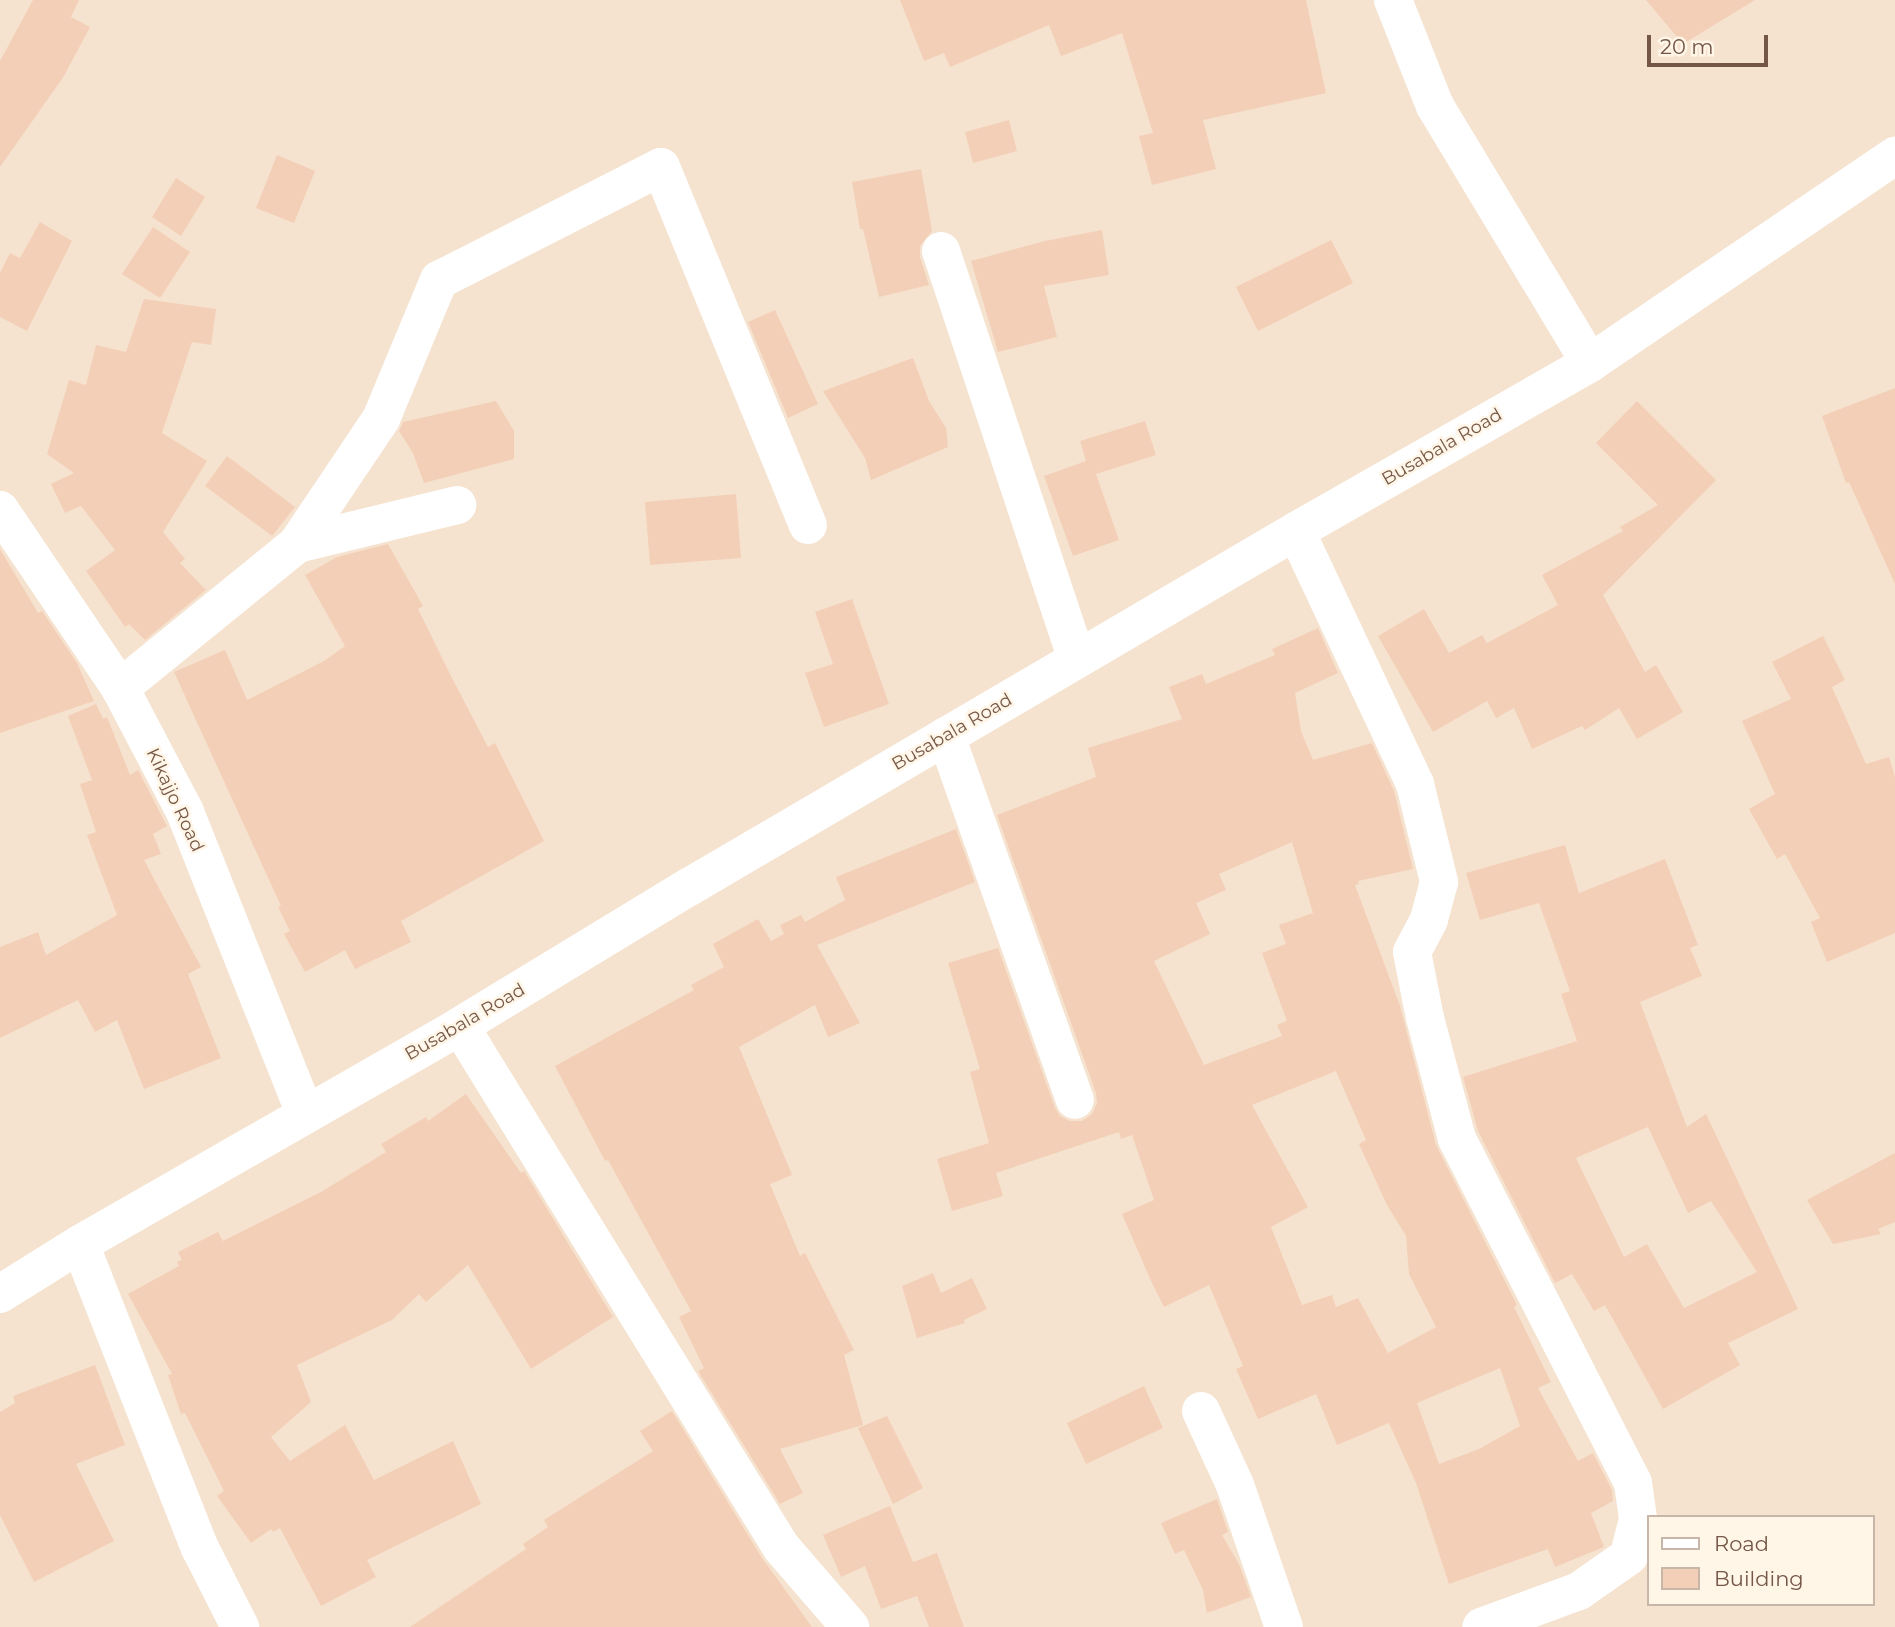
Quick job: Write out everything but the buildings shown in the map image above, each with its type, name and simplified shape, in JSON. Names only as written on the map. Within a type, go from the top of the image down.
[{"type":"street","points":[[1393,0],[1435,106],[1590,363]]},
{"type":"street","name":"Busabala Road","points":[[0,1294],[80,1244],[305,1113],[460,1027],[1077,659],[1590,363],[1893,163]]},
{"type":"street","points":[[120,688],[297,544],[381,419],[439,280],[661,167],[808,525]]},
{"type":"street","points":[[941,251],[1077,659]]},
{"type":"street","points":[[297,544],[457,505]]},
{"type":"street","name":"Kikajjo Road","points":[[0,510],[120,688],[185,812],[305,1113]]},
{"type":"street","points":[[1296,531],[1415,784],[1438,882],[1429,920],[1412,952],[1425,1018],[1457,1139],[1633,1483],[1638,1520],[1629,1556],[1579,1591],[1481,1627]]},
{"type":"street","points":[[946,736],[1075,1100]]},
{"type":"street","points":[[460,1027],[781,1547],[850,1627]]},
{"type":"street","points":[[80,1244],[200,1548],[240,1627]]},
{"type":"street","points":[[1201,1411],[1235,1485],[1284,1627]]},
{"type":"shaded area","points":[[0,0],[1895,0],[1895,1627],[0,1627]]}]
